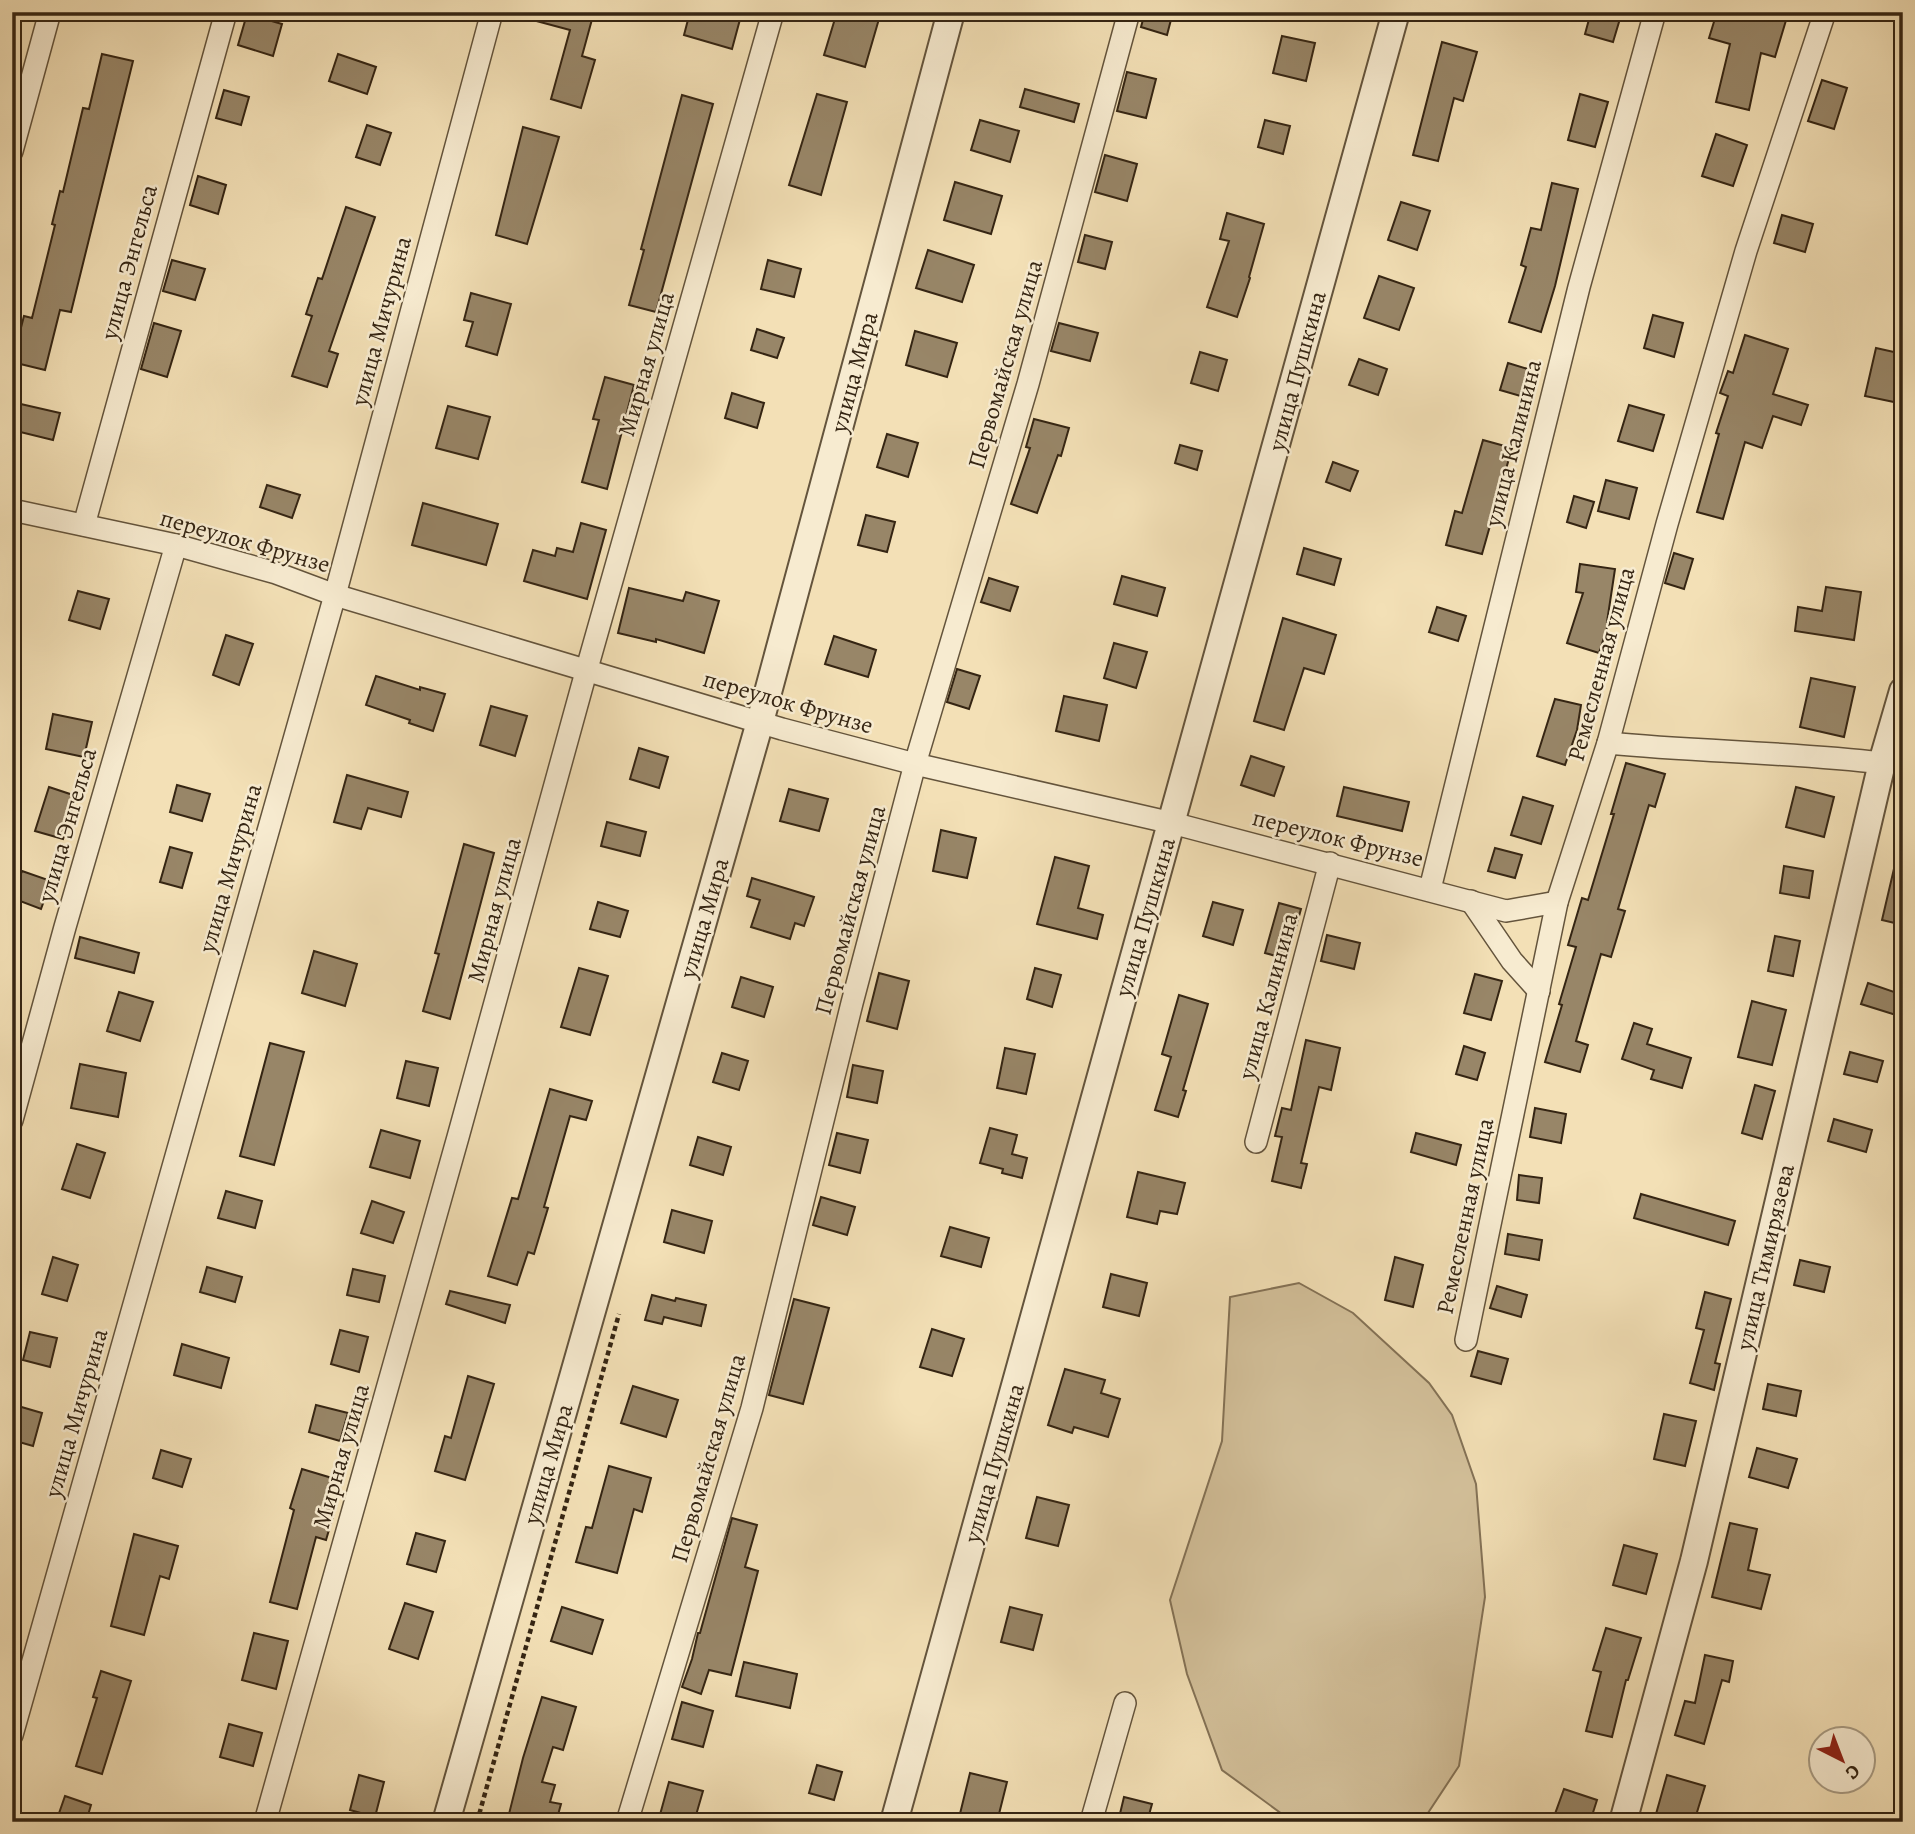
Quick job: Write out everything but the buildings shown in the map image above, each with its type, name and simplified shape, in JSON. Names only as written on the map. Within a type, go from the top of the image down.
[{"type":"street","points":[[12,151],[50,12]]},
{"type":"street","name":"улица Энгельса","points":[[84,525],[226,12]]},
{"type":"street","name":"улица Мичурина","points":[[12,1735],[335,595],[492,12]]},
{"type":"street","name":"Мирная улица","points":[[265,1822],[586,672],[774,12]]},
{"type":"street","name":"улица Мира","points":[[446,1822],[760,722],[951,12]]},
{"type":"street","name":"Первомайская улица","points":[[627,1822],[752,1408],[852,1003],[915,764],[1028,384],[1129,12]]},
{"type":"street","name":"улица Пушкина","points":[[894,1822],[1396,12]]},
{"type":"street","name":"улица Калинина","points":[[1430,889],[1578,287],[1655,12]]},
{"type":"street","name":"Ремесленная улица","points":[[1466,1340],[1557,902],[1608,743],[1670,511],[1742,264],[1825,12]]},
{"type":"street","name":"переулок Фрунзе","points":[[12,510],[176,545],[276,572],[335,595],[480,637],[586,672],[915,764],[1172,823],[1506,911],[1557,902]]},
{"type":"street","name":"улица Энгельса","points":[[12,1120],[176,545]]},
{"type":"street","name":"улица Тимирязева","points":[[1623,1822],[1697,1547],[1882,763],[1903,691]]},
{"type":"street","points":[[1608,743],[1675,750],[1821,755],[1882,763]]},
{"type":"street","name":"улица Калинина","points":[[1256,1142],[1330,863]]},
{"type":"street","points":[[1471,901],[1512,961],[1539,991]]},
{"type":"street","points":[[1091,1822],[1125,1703]]},
{"type":"shaded area","points":[[1299,1283],[1353,1313],[1429,1383],[1452,1415],[1476,1484],[1485,1597],[1459,1766],[1422,1822],[1293,1822],[1222,1770],[1187,1674],[1170,1600],[1222,1441],[1230,1297]]}]
